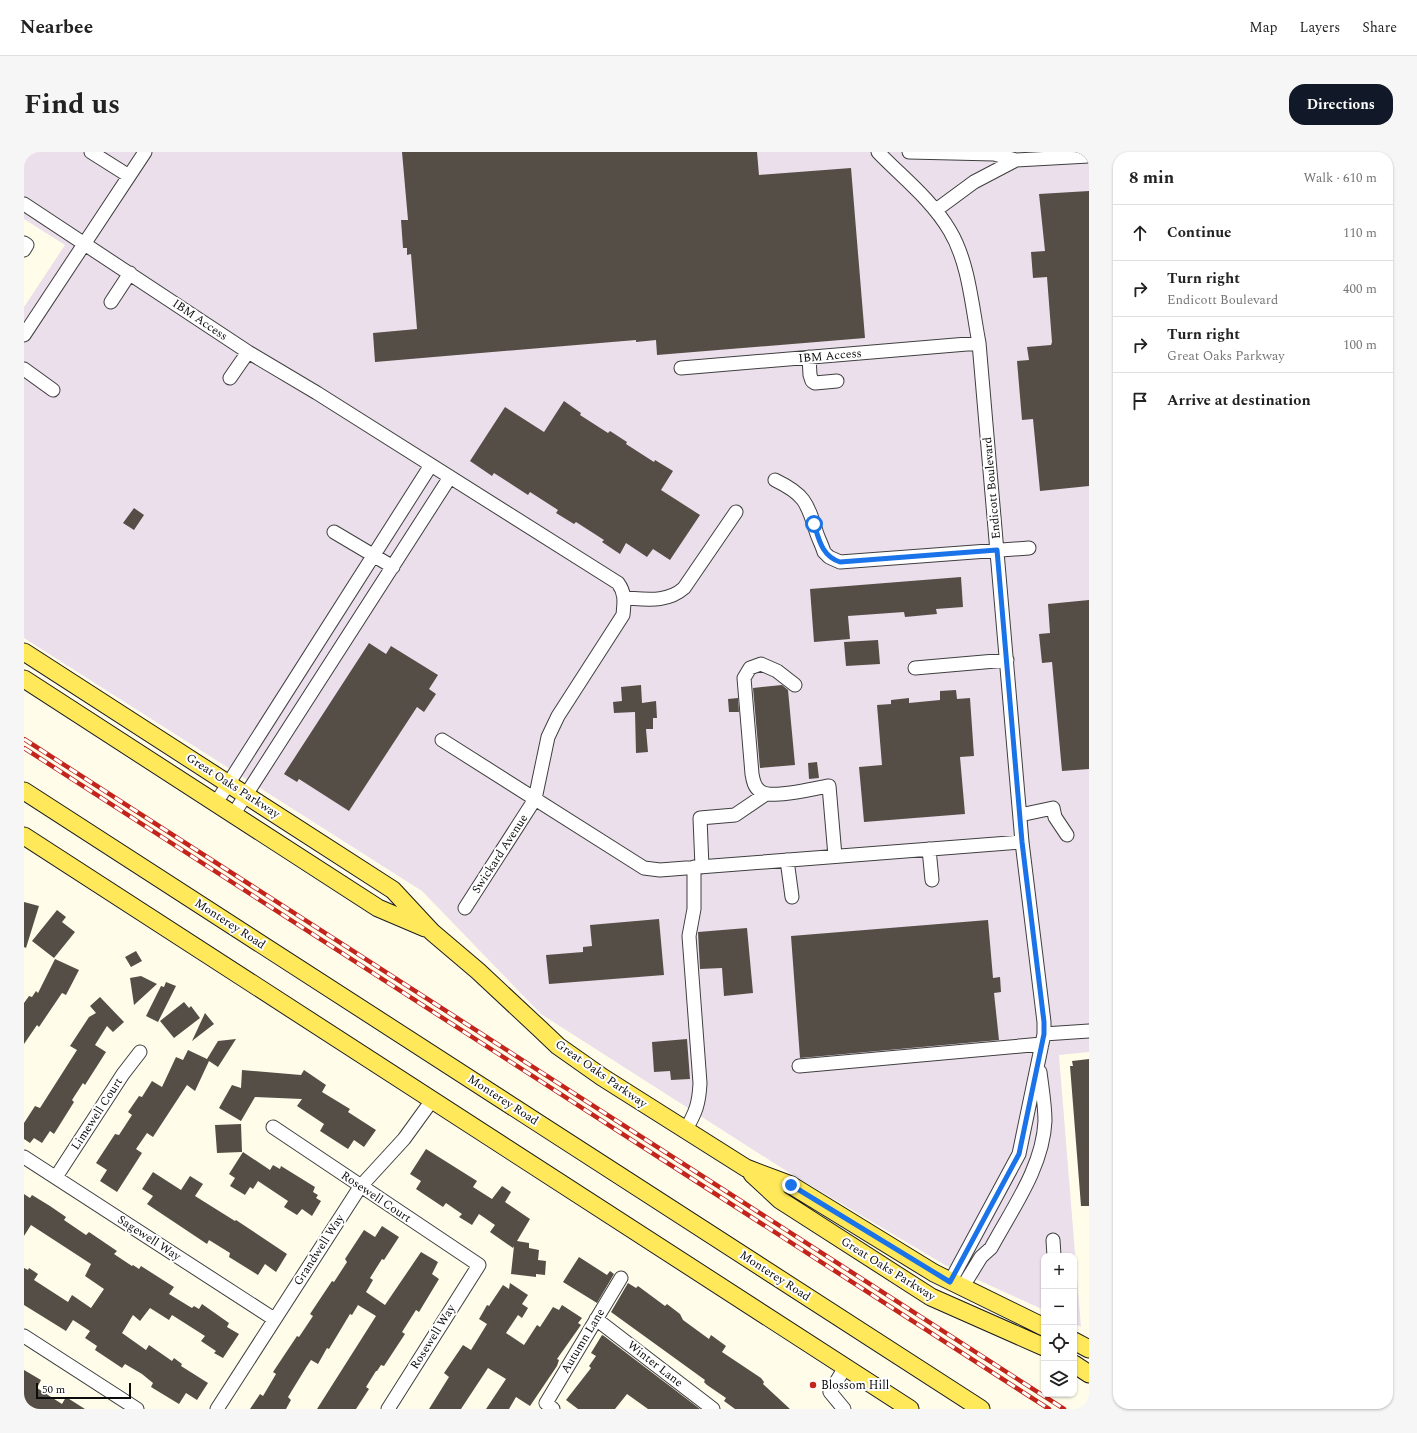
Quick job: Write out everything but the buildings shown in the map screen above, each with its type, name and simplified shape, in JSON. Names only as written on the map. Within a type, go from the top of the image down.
[{"type":"main road","name":"Great Oaks Parkway","points":[[24,652],[393,890],[432,932],[478,971],[558,1046],[596,1073],[746,1168],[791,1185],[956,1285],[1041,1326]]},
{"type":"main road","name":"Great Oaks Parkway","points":[[24,679],[378,908],[432,932]]},
{"type":"main road","name":"Monterey Road","points":[[24,791],[981,1409]]},
{"type":"main road","points":[[24,836],[846,1366],[910,1409]]},
{"type":"main road","name":"Great Oaks Parkway","points":[[746,1168],[780,1200],[907,1282],[950,1306],[1041,1346]]},
{"type":"main road","points":[[907,1282],[927,1282],[946,1292],[953,1292],[956,1285]]},
{"type":"main road","points":[[1077,1343],[1089,1349]]},
{"type":"main road","points":[[1077,1366],[1089,1374]]},
{"type":"street","points":[[91,152],[129,176]]},
{"type":"street","points":[[24,335],[145,152]]},
{"type":"street","name":"Endicott Boulevard","points":[[878,152],[936,210],[951,232],[963,264],[979,343],[1022,842],[1044,1022],[1043,1039],[1019,1154],[987,1214],[956,1285]]},
{"type":"street","points":[[909,152],[994,154],[1016,160],[1089,156]]},
{"type":"street","points":[[936,210],[974,182],[1016,160]]},
{"type":"street","name":"IBM Access","points":[[24,204],[248,352],[317,393],[618,583],[625,598]]},
{"type":"street","points":[[24,243],[27,245],[24,250]]},
{"type":"street","points":[[111,302],[130,273]]},
{"type":"street","name":"IBM Access","points":[[682,368],[979,343]]},
{"type":"street","points":[[230,378],[248,352]]},
{"type":"street","points":[[809,357],[810,375],[812,381],[837,380]]},
{"type":"street","points":[[24,369],[53,390]]},
{"type":"street","points":[[216,804],[431,465]]},
{"type":"street","points":[[233,814],[450,477]]},
{"type":"street","points":[[775,480],[788,486],[803,498],[809,506],[824,552],[834,560],[840,562],[1028,548]]},
{"type":"street","points":[[535,800],[548,737],[558,716],[622,615],[625,598],[657,599],[668,598],[678,594],[684,588],[736,512]]},
{"type":"street","points":[[334,532],[393,567]]},
{"type":"street","points":[[915,668],[1007,660]]},
{"type":"street","points":[[766,794],[756,787],[752,774],[744,678],[750,668],[761,664],[777,671],[795,685]]},
{"type":"street","points":[[442,740],[644,868],[660,870],[1022,842]]},
{"type":"street","points":[[685,1130],[696,1111],[699,1100],[700,1083],[689,936],[694,909],[698,867],[700,818],[735,815],[766,794],[803,791],[828,786],[835,856]]},
{"type":"street","name":"Swickard Avenue","points":[[465,908],[535,800]]},
{"type":"street","points":[[1020,815],[1053,808],[1055,816],[1067,835]]},
{"type":"street","points":[[929,849],[932,880]]},
{"type":"street","points":[[787,860],[792,897]]},
{"type":"street","points":[[800,1066],[1043,1039],[1089,1030]]},
{"type":"street","name":"Limewell Court","points":[[56,1178],[123,1074],[140,1052]]},
{"type":"street","name":"Endicott Boulevard","points":[[956,1285],[991,1248],[1033,1170],[1040,1150],[1045,1120],[1039,1059]]},
{"type":"street","name":"Grandwell Way","points":[[217,1409],[360,1187],[404,1139],[433,1099]]},
{"type":"street","name":"Rosewell Court","points":[[273,1127],[360,1187],[479,1265]]},
{"type":"street","name":"Sagewell Way","points":[[24,1157],[274,1319]]},
{"type":"street","points":[[987,1214],[1004,1223]]},
{"type":"street","points":[[1053,1240],[1054,1253]]},
{"type":"street","name":"Rosewell Way","points":[[388,1409],[479,1265]]},
{"type":"street","name":"Autumn Lane","points":[[550,1406],[596,1319],[621,1278]]},
{"type":"street","name":"Winter Lane","points":[[596,1319],[713,1409]]},
{"type":"street","points":[[24,1336],[137,1409]]},
{"type":"street","points":[[844,1409],[830,1392],[846,1366]]},
{"type":"shaded area","points":[[24,152],[1089,152],[1089,1052],[1059,1055],[1075,1253],[1041,1253],[1041,1309],[945,1265],[788,1172],[541,1014],[422,891],[24,638],[24,307],[65,245],[24,219]]},
{"type":"shaded area","points":[[1077,1278],[1081,1327],[1077,1325]]},
{"type":"railway","points":[[24,739],[1064,1409]]},
{"type":"railway","points":[[24,748],[1049,1409]]},
{"type":"place","name":"Blossom Hill","points":[[813,1385]]},
{"type":"route","points":[[791,1185],[864,1228],[911,1259],[950,1282],[1019,1154],[1044,1034],[1044,1022],[1022,842],[997,550],[840,562],[829,557],[824,552],[814,524]]}]
